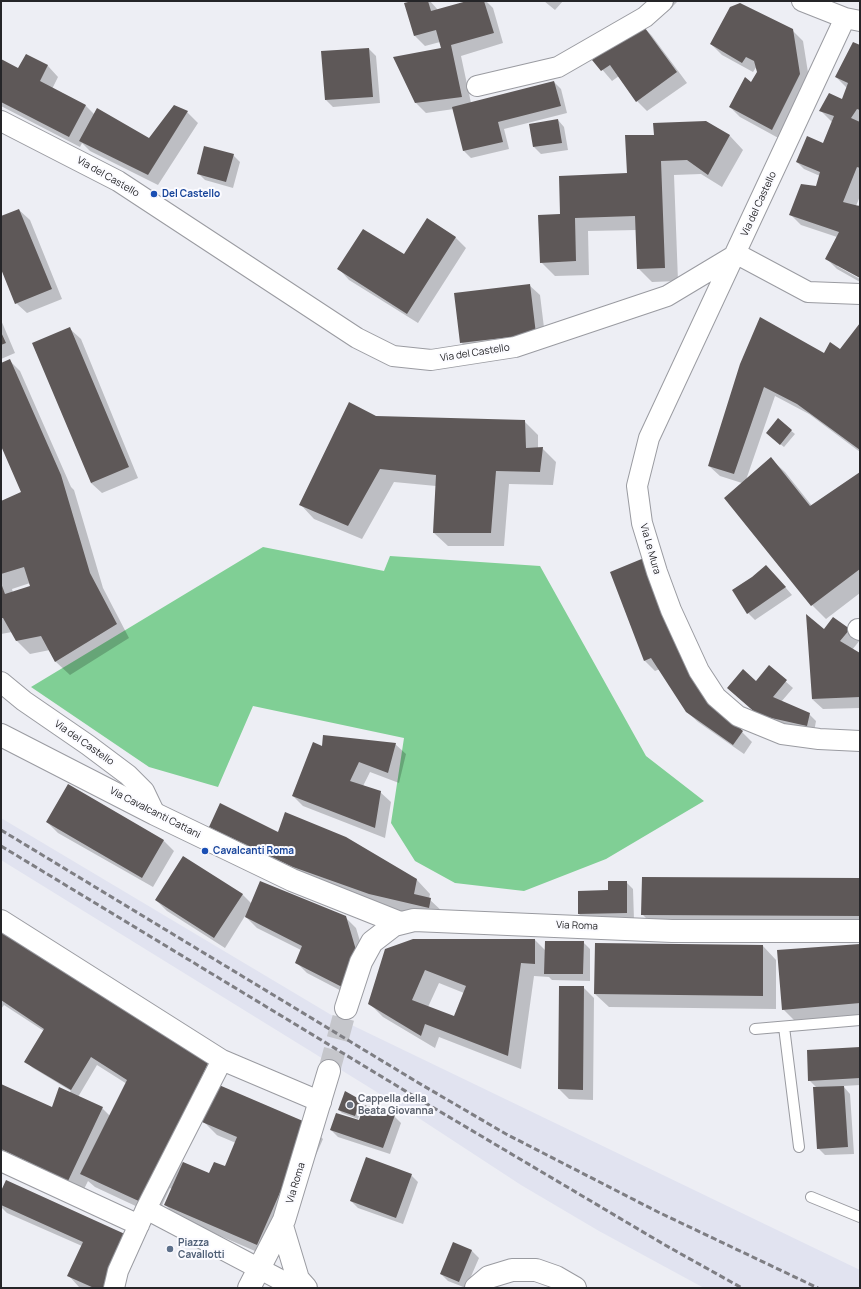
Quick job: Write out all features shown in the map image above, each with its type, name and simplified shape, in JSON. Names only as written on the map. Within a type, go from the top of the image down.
[{"type":"main road","name":"Via Cavalcanti Cattani","points":[[1,735],[155,814],[292,880],[400,923]]},
{"type":"main road","name":"Via Roma","points":[[346,1008],[366,950],[380,934],[400,923],[414,920],[672,931],[860,931]]},
{"type":"main road","name":"Via Roma","points":[[249,1288],[282,1226],[329,1071]]},
{"type":"main road","points":[[282,1226],[298,1279],[306,1288]]},
{"type":"main road","points":[[476,1288],[489,1277],[512,1270],[536,1270],[556,1277],[575,1288]]},
{"type":"street","points":[[477,86],[558,67],[645,16],[663,1]]},
{"type":"street","points":[[802,1],[853,20]]},
{"type":"street","name":"Via del Castello","points":[[1,121],[118,181],[357,338],[393,356],[431,360],[515,347],[667,296],[737,254],[853,20]]},
{"type":"street","points":[[737,254],[808,292],[860,294]]},
{"type":"street","name":"Via Le Mura","points":[[737,254],[649,438],[637,486],[642,523],[657,572],[671,610],[699,671],[716,697],[738,716],[782,734],[819,739],[860,741]]},
{"type":"street","name":"Via del Castello","points":[[1,682],[24,701],[88,745],[128,775],[144,791],[155,814]]},
{"type":"street","points":[[1,920],[222,1060],[320,1102]]},
{"type":"street","points":[[114,1288],[118,1271],[143,1217],[222,1060]]},
{"type":"street","points":[[1,1161],[143,1217],[259,1269],[296,1288]]},
{"type":"lane","points":[[755,1029],[860,1020]]},
{"type":"lane","points":[[784,1027],[799,1147]]},
{"type":"lane","points":[[811,1197],[860,1217]]},
{"type":"shaded area","points":[[1,818],[333,1016],[860,1270],[860,1288],[704,1288],[599,1231],[521,1185],[414,1115],[1,860]]},
{"type":"green space","points":[[263,547],[384,571],[390,556],[540,566],[646,756],[704,801],[606,859],[524,891],[455,883],[415,861],[391,823],[404,738],[253,706],[218,787],[149,767],[31,687]]},
{"type":"building","points":[[412,1],[428,1],[431,11],[467,1],[484,1],[494,33],[451,45],[462,97],[415,103],[393,57],[441,48],[436,30],[414,36],[404,3]]},
{"type":"building","points":[[740,3],[793,29],[800,74],[772,130],[729,107],[745,77],[751,82],[757,72],[754,61],[746,57],[742,63],[710,44],[730,7]]},
{"type":"building","points":[[642,24],[677,72],[636,102],[610,65],[601,71],[592,60]]},
{"type":"building","points":[[853,42],[860,45],[860,110],[857,109],[851,118],[860,122],[860,168],[857,167],[843,202],[859,206],[860,203],[860,278],[825,259],[839,232],[789,215],[801,184],[816,186],[820,172],[796,162],[807,136],[823,143],[834,116],[819,111],[829,93],[842,99],[848,83],[835,77]]},
{"type":"building","points":[[369,48],[373,97],[325,100],[321,51]]},
{"type":"building","points":[[26,54],[48,65],[40,81],[86,105],[69,137],[1,102],[1,59],[18,68]]},
{"type":"building","points":[[554,81],[561,106],[498,122],[503,142],[463,151],[452,107]]},
{"type":"building","points":[[174,105],[188,111],[148,175],[79,141],[97,108],[149,138]]},
{"type":"building","points":[[558,119],[562,143],[533,147],[529,124]]},
{"type":"building","points":[[706,121],[730,135],[708,175],[687,160],[661,161],[665,268],[637,269],[635,216],[575,218],[576,261],[540,263],[538,215],[560,214],[559,176],[627,173],[625,135],[654,135],[653,123]]},
{"type":"building","points":[[204,146],[234,154],[226,182],[197,174]]},
{"type":"building","points":[[19,209],[52,289],[15,304],[1,269],[1,216]]},
{"type":"building","points":[[427,218],[456,237],[407,314],[337,269],[363,229],[404,254]]},
{"type":"building","points":[[530,284],[536,334],[460,343],[454,293]]},
{"type":"building","points":[[760,317],[824,353],[830,342],[840,349],[860,323],[860,450],[797,404],[764,387],[734,474],[708,466],[740,364]]},
{"type":"building","points":[[70,327],[129,467],[91,483],[32,343]]},
{"type":"building","points":[[1,332],[6,343],[1,345]]},
{"type":"building","points":[[10,359],[61,475],[90,573],[117,624],[55,662],[41,636],[16,641],[3,618],[1,618],[1,583],[5,594],[30,586],[24,567],[1,574],[1,501],[21,492],[1,446],[1,363]]},
{"type":"building","points":[[349,402],[376,416],[525,420],[526,448],[543,447],[540,472],[496,471],[491,533],[433,533],[436,475],[380,469],[348,526],[299,505]]},
{"type":"building","points":[[778,418],[792,430],[780,445],[766,433]]},
{"type":"building","points":[[771,457],[810,506],[860,472],[860,569],[811,606],[724,498]]},
{"type":"building","points":[[644,558],[711,701],[743,731],[733,745],[686,712],[651,658],[644,661],[610,572]]},
{"type":"building","points":[[766,565],[786,587],[747,614],[732,590],[752,577]]},
{"type":"building","points":[[806,614],[824,629],[833,617],[850,629],[840,641],[860,653],[860,697],[812,699]]},
{"type":"building","points":[[769,665],[787,680],[773,697],[810,713],[807,726],[758,715],[727,688],[743,669],[756,681]]},
{"type":"building","points":[[323,735],[396,743],[388,773],[359,762],[350,781],[381,791],[375,828],[292,796],[313,742],[322,746]]},
{"type":"building","points":[[68,784],[164,840],[142,878],[46,822]]},
{"type":"building","points":[[220,803],[278,832],[285,812],[346,837],[417,879],[414,894],[431,898],[429,908],[369,894],[293,867],[209,827]]},
{"type":"building","points":[[183,856],[243,894],[214,938],[155,900]]},
{"type":"building","points":[[642,877],[859,878],[859,916],[641,915]]},
{"type":"building","points":[[260,881],[346,916],[356,950],[342,987],[295,963],[302,946],[245,917]]},
{"type":"building","points":[[608,881],[627,881],[627,913],[578,914],[578,891],[608,890]]},
{"type":"building","points":[[1,927],[209,1061],[143,1203],[80,1174],[127,1080],[91,1057],[71,1090],[24,1062],[44,1029],[1,1000]]},
{"type":"building","points":[[413,939],[535,939],[535,964],[521,963],[508,1056],[425,1024],[421,1036],[368,1004],[385,949]],"holes":[[[425,970],[466,986],[454,1016],[412,1000]]]},
{"type":"building","points":[[545,941],[584,941],[583,974],[544,974]]},
{"type":"building","points":[[595,943],[763,945],[763,996],[594,994]]},
{"type":"building","points":[[860,944],[860,1003],[782,1010],[777,950]]},
{"type":"building","points":[[559,986],[584,986],[583,1090],[558,1089]]},
{"type":"building","points":[[860,1047],[860,1078],[808,1081],[807,1050]]},
{"type":"building","points":[[1,1084],[52,1107],[59,1087],[103,1107],[68,1181],[1,1149]]},
{"type":"building","points":[[219,1085],[310,1124],[257,1245],[164,1205],[183,1162],[209,1173],[214,1162],[225,1166],[237,1137],[202,1122]]},
{"type":"building","points":[[844,1086],[848,1147],[817,1149],[813,1087]]},
{"type":"building","name":"Cappella della Beata Giovanna","points":[[345,1091],[361,1100],[355,1116],[338,1110]]},
{"type":"building","points":[[364,1105],[395,1115],[383,1148],[330,1130],[336,1113],[359,1120]]},
{"type":"building","points":[[366,1157],[412,1174],[396,1218],[350,1201]]},
{"type":"building","points":[[6,1180],[127,1235],[104,1288],[94,1288],[67,1276],[83,1242],[1,1205],[1,1191]]},
{"type":"building","points":[[453,1242],[472,1250],[459,1282],[440,1274]]},
{"type":"tunnel","points":[[329,1071],[346,1008]]},
{"type":"railway","points":[[1,830],[417,1082],[506,1134],[658,1212],[818,1288]]},
{"type":"railway","points":[[1,846],[412,1095],[665,1245],[742,1288]]},
{"type":"place","name":"Del Castello","points":[[154,194]]},
{"type":"place","name":"Cavalcanti Roma","points":[[205,851]]},
{"type":"place","name":"Cappella della Beata Giovanna","points":[[350,1105]]},
{"type":"place","name":"Piazza Cavallotti","points":[[170,1249]]}]
